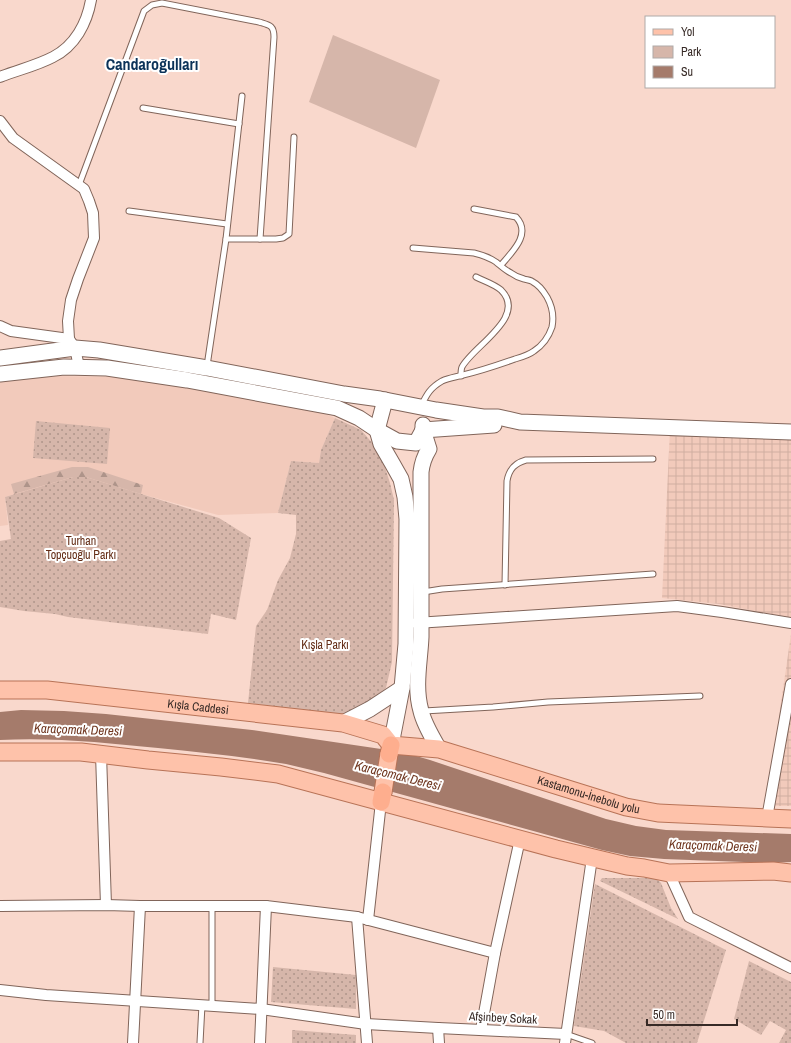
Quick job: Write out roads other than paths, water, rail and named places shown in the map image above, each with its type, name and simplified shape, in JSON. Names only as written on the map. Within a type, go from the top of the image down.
[{"type":"main road","points":[[0,358],[72,344],[337,408],[359,418],[376,430],[397,441],[416,443],[423,430]]},
{"type":"main road","points":[[0,374],[79,367],[205,376],[344,394],[483,417],[498,417],[520,422]]},
{"type":"main road","points":[[385,400],[376,430],[381,444],[401,479],[406,497],[413,623],[421,639],[418,700],[424,721],[439,749]]},
{"type":"main road","points":[[382,797],[402,688],[406,644],[420,593],[422,463],[429,449],[423,430],[423,416],[420,407]]},
{"type":"main road","points":[[423,430],[492,426],[520,422],[791,432]]},
{"type":"main road","points":[[343,723],[370,709],[402,688]]},
{"type":"main road","name":"Kışla Caddesi","points":[[0,690],[47,690],[343,723],[383,735],[390,749]]},
{"type":"main road","name":"Kastamonu-İnebolu yolu","points":[[390,749],[439,749],[626,807],[658,813],[791,819]]},
{"type":"main road","points":[[0,752],[81,752],[278,774],[382,797],[520,839],[627,866],[668,873],[773,871],[791,873]]},
{"type":"street","points":[[0,77],[54,57],[68,47],[85,23],[91,0]]},
{"type":"street","points":[[0,121],[13,138],[84,189],[93,213],[94,238],[71,300],[68,321],[72,344],[79,367]]},
{"type":"street","points":[[0,326],[11,331],[72,344]]},
{"type":"street","points":[[413,623],[677,606],[791,623]]},
{"type":"street","points":[[768,818],[791,684]]},
{"type":"street","points":[[102,754],[106,904]]},
{"type":"street","points":[[368,920],[382,797]]},
{"type":"street","points":[[481,1030],[495,953],[520,839]]},
{"type":"street","points":[[565,1039],[592,858]]},
{"type":"street","points":[[668,873],[689,917],[791,968]]},
{"type":"street","points":[[0,906],[106,904],[140,906],[266,906],[356,917],[495,953]]},
{"type":"street","points":[[133,1043],[140,906]]},
{"type":"street","points":[[260,1043],[266,906]]},
{"type":"street","points":[[356,917],[367,1043]]},
{"type":"street","name":"Afşinbey Sokak","points":[[0,990],[46,995],[261,1009],[366,1024],[481,1030],[565,1039]]},
{"type":"street","points":[[438,1028],[439,1043]]},
{"type":"lane","points":[[79,185],[144,11],[152,5],[162,3],[268,24],[273,27],[274,36],[260,239]]},
{"type":"lane","points":[[205,376],[226,238],[242,96]]},
{"type":"lane","points":[[143,108],[239,124]]},
{"type":"lane","points":[[226,238],[283,238],[289,234],[294,137]]},
{"type":"lane","points":[[474,209],[516,217],[520,221],[522,226],[522,237],[501,266]]},
{"type":"lane","points":[[129,211],[227,224]]},
{"type":"lane","points":[[413,248],[474,253],[490,258],[511,274],[533,282],[540,287],[549,301],[553,316],[551,329],[545,341],[529,354],[442,382],[430,390],[420,407]]},
{"type":"lane","points":[[461,376],[461,368],[470,355],[501,326],[507,311],[508,304],[502,291],[476,277]]},
{"type":"lane","points":[[505,585],[507,481],[510,471],[517,463],[526,460],[653,459]]},
{"type":"lane","points":[[420,593],[442,589],[653,574]]},
{"type":"lane","points":[[421,711],[548,702],[700,696]]},
{"type":"lane","points":[[212,906],[212,1006]]},
{"type":"lane","points":[[200,1043],[202,1005]]},
{"type":"lane","points":[[565,1039],[592,1043]]},
{"type":"water","name":"Karaçomak Deresi","points":[[21,710],[106,714],[252,730],[406,753],[606,819],[636,826],[666,830],[791,834],[791,862],[770,863],[664,859],[630,856],[602,850],[324,773],[286,764],[213,754],[79,741],[40,739],[0,740],[0,712]]},
{"type":"district","name":"Candaroğulları","points":[[152,64]]},
{"type":"park label","name":"Turhan Topçuoğlu Parkı","points":[[81,548]]},
{"type":"park label","name":"Kışla Parkı","points":[[325,645]]}]
